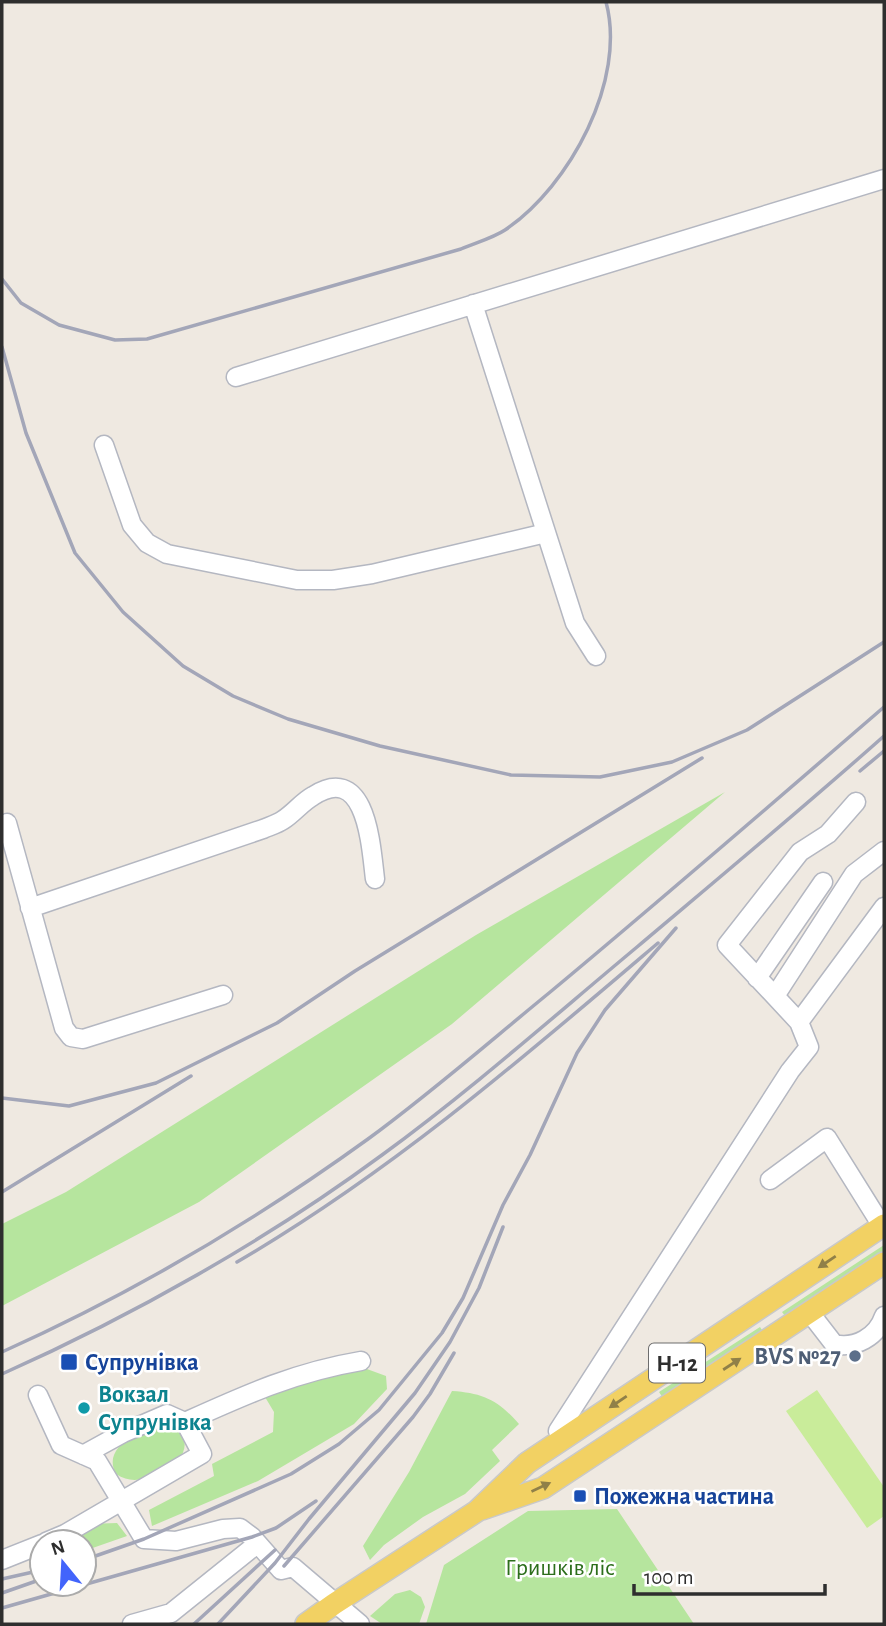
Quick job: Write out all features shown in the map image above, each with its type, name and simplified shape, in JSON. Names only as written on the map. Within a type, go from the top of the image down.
[{"type":"main road","name":"Н-12","points":[[306,1624],[477,1511],[527,1463],[883,1225]]},
{"type":"main road","name":"Н-12","points":[[477,1511],[543,1488],[884,1263]]},
{"type":"street","points":[[236,377],[884,179]]},
{"type":"street","points":[[473,304],[575,623],[596,656]]},
{"type":"street","points":[[104,445],[132,525],[148,543],[167,554],[297,580],[333,580],[372,574],[546,533]]},
{"type":"street","points":[[30,908],[263,829],[282,821],[313,796],[329,788],[348,791],[361,807],[369,829],[375,879]]},
{"type":"street","points":[[558,1431],[790,1071],[809,1046],[799,1022],[727,945],[800,852],[828,834],[856,802]]},
{"type":"street","points":[[7,823],[64,1028],[71,1037],[83,1039],[223,995]]},
{"type":"street","points":[[775,996],[854,874],[884,851]]},
{"type":"street","points":[[757,978],[823,882]]},
{"type":"street","points":[[799,1022],[884,906]]},
{"type":"street","points":[[770,1180],[827,1138],[883,1225]]},
{"type":"street","points":[[810,1313],[834,1344],[849,1347],[867,1338],[883,1321],[884,1316]]},
{"type":"street","points":[[185,1422],[264,1386],[322,1367],[361,1361]]},
{"type":"street","points":[[38,1395],[61,1445],[97,1461],[119,1502],[144,1539],[176,1541],[223,1529],[240,1528],[281,1570],[293,1567],[360,1624]]},
{"type":"street","points":[[75,1528],[202,1454],[185,1422],[167,1415],[123,1433],[83,1455]]},
{"type":"street","points":[[132,1624],[171,1612],[257,1544]]},
{"type":"street","points":[[2,1560],[28,1549]]},
{"type":"green space","points":[[725,792],[452,1024],[199,1202],[2,1306],[2,1224],[66,1192],[476,935]]},
{"type":"green space","points":[[884,1245],[884,1256],[788,1320],[782,1312]]},
{"type":"green space","points":[[760,1327],[766,1336],[665,1401],[659,1392]]},
{"type":"green space","points":[[356,1365],[386,1376],[387,1389],[354,1424],[258,1481],[152,1526],[149,1510],[214,1476],[212,1464],[273,1432],[274,1412],[262,1392]]},
{"type":"green space","points":[[817,1390],[884,1487],[884,1516],[867,1528],[786,1411]]},
{"type":"green space","points":[[452,1391],[489,1399],[519,1424],[492,1450],[500,1461],[465,1494],[423,1517],[384,1545],[370,1560],[363,1546],[409,1472]]},
{"type":"green space","points":[[169,1425],[179,1431],[184,1440],[184,1450],[178,1460],[155,1474],[140,1479],[132,1480],[116,1474],[114,1454],[120,1446],[149,1429]]},
{"type":"green space","name":"Гришків ліс","points":[[617,1509],[694,1624],[426,1624],[444,1565],[528,1511]]},
{"type":"green space","points":[[117,1523],[127,1536],[98,1546],[98,1528],[81,1528],[88,1524]]},
{"type":"green space","points":[[410,1590],[421,1597],[425,1607],[419,1624],[382,1624],[370,1616],[395,1594]]},
{"type":"railway","points":[[2,279],[21,303],[59,325],[115,340],[147,339],[461,249],[495,235],[529,211],[551,187],[588,129],[608,64],[610,32],[606,2]]},
{"type":"railway","points":[[2,347],[26,433],[75,553],[123,612],[183,666],[233,696],[288,719],[380,746],[511,775],[600,777],[672,762],[747,730],[884,642]]},
{"type":"railway","points":[[2,1352],[97,1306],[191,1254],[368,1139],[437,1086],[591,958],[884,707]]},
{"type":"railway","points":[[2,1374],[100,1327],[198,1275],[292,1217],[382,1155],[511,1053],[884,736]]},
{"type":"railway","points":[[860,771],[884,751]]},
{"type":"railway","points":[[2,1098],[69,1106],[156,1083],[277,1023],[355,971],[702,758]]},
{"type":"railway","points":[[98,1555],[144,1539],[291,1474],[339,1444],[379,1410],[442,1333],[463,1298],[503,1205],[530,1155],[577,1053],[605,1010],[676,928]]},
{"type":"railway","points":[[237,1262],[348,1191],[402,1152],[506,1071],[658,943]]},
{"type":"railway","points":[[2,1192],[191,1076]]},
{"type":"railway","points":[[218,1624],[275,1563],[415,1393],[450,1342],[479,1288],[503,1227]]},
{"type":"railway","points":[[284,1566],[413,1417],[454,1353]]},
{"type":"railway","points":[[2,1608],[252,1537],[276,1528],[316,1501]]},
{"type":"railway","points":[[194,1624],[275,1550]]},
{"type":"railway","points":[[2,1579],[28,1573]]},
{"type":"railway","points":[[2,1593],[28,1584]]},
{"type":"place","name":"BVS №27","points":[[855,1356]]},
{"type":"place","name":"Супрунівка","points":[[69,1362]]},
{"type":"place","name":"Вокзал Супрунівка","points":[[84,1408]]},
{"type":"place","name":"Пожежна частина","points":[[580,1496]]}]
